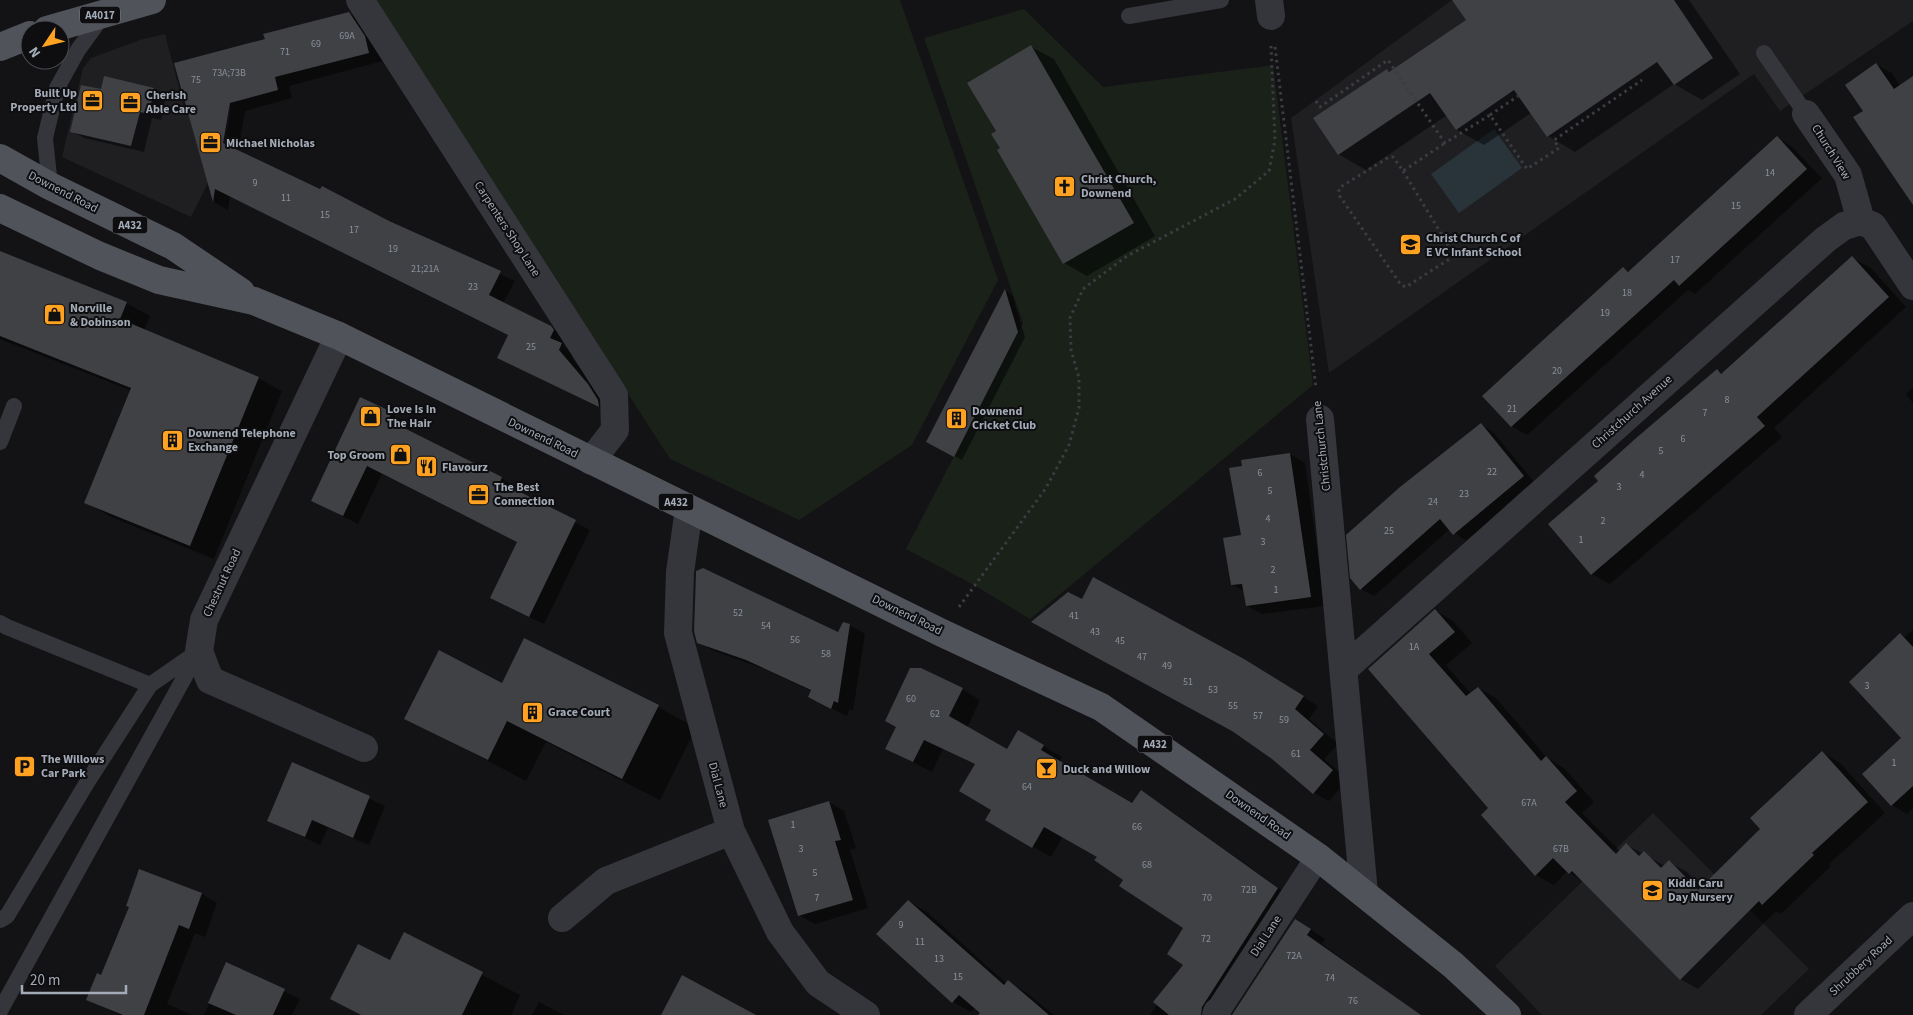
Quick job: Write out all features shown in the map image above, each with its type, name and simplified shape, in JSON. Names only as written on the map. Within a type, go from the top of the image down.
[{"type":"main road","name":"A4017","points":[[70,24],[152,0]]},
{"type":"main road","name":"Downend Road","points":[[0,158],[50,186],[172,246],[254,301]]},
{"type":"main road","name":"Downend Road","points":[[0,208],[100,256],[159,280],[254,301],[339,336],[591,461],[629,477],[689,509],[942,633],[1101,707],[1318,857],[1453,965],[1507,1015]]},
{"type":"street","name":"Carpenters Shop Lane","points":[[360,0],[614,395],[615,430],[591,461]]},
{"type":"street","name":"Church View","points":[[1806,114],[1848,175],[1861,221]]},
{"type":"street","points":[[1861,221],[1873,226],[1913,286]]},
{"type":"street","name":"Christchurch Avenue","points":[[1344,669],[1826,239],[1844,226],[1861,221]]},
{"type":"street","name":"Chestnut Road","points":[[339,336],[204,620],[199,651],[210,680],[364,748]]},
{"type":"street","name":"Christchurch Lane","points":[[1320,419],[1364,893]]},
{"type":"street","name":"Dial Lane","points":[[689,509],[680,572],[678,634],[731,831],[780,932],[818,983],[866,1015]]},
{"type":"street","points":[[562,918],[606,881],[731,831]]},
{"type":"street","name":"Dial Lane","points":[[1217,1014],[1318,857]]},
{"type":"street","name":"Shrubbery Road","points":[[1808,1015],[1913,916]]},
{"type":"lane","points":[[1130,16],[1221,0]]},
{"type":"lane","points":[[50,186],[45,138],[57,88],[78,50],[104,14]]},
{"type":"lane","points":[[1764,53],[1806,114]]},
{"type":"lane","points":[[0,442],[14,406]]},
{"type":"lane","points":[[0,623],[7,628],[150,685]]},
{"type":"lane","points":[[0,920],[7,916],[88,781],[150,685],[199,651]]},
{"type":"lane","points":[[0,1011],[199,651]]},
{"type":"path","name":"Christchurch Lane","points":[[1270,8],[1320,419]]},
{"type":"path","points":[[942,633],[974,585],[1046,488],[1069,445],[1079,408],[1079,378],[1071,350],[1070,318],[1083,289],[1127,256],[1235,198],[1269,171],[1275,140],[1270,66],[1270,8]]},
{"type":"path","points":[[1316,101],[1320,107],[1388,60],[1445,143]]},
{"type":"path","points":[[1490,115],[1526,168],[1559,148],[1554,140],[1642,80]]},
{"type":"path","points":[[1403,171],[1518,96]]},
{"type":"path","points":[[1389,157],[1393,157],[1403,171],[1453,253],[1451,258],[1406,287],[1401,285],[1340,195],[1340,188],[1389,157]]},
{"type":"shaded area","points":[[374,0],[900,0],[998,280],[912,445],[799,520],[670,459]]},
{"type":"shaded area","name":"Christ Church C of E VC Infant School","points":[[1452,0],[1913,0],[1913,21],[1780,111],[1754,74],[1329,373],[1291,118]]},
{"type":"shaded area","points":[[1024,9],[1103,87],[1273,65],[1313,385],[1030,619],[974,585],[906,549],[1023,323],[924,38]]},
{"type":"shaded area","points":[[165,34],[186,115],[231,107],[225,148],[191,217],[62,157],[83,68],[91,58],[140,40]]},
{"type":"shaded area","points":[[1494,129],[1522,168],[1459,213],[1431,174]]},
{"type":"shaded area","name":"Kiddi Caru Day Nursery","points":[[1653,813],[1809,969],[1761,1015],[1542,1015],[1495,966]]},
{"type":"building","points":[[1452,0],[1674,0],[1713,58],[1674,85],[1657,62],[1547,137],[1514,90],[1456,130],[1430,93],[1338,155],[1313,118],[1387,69],[1389,72],[1466,20]]},
{"type":"building","points":[[349,12],[365,36],[369,53],[275,77],[278,90],[230,103],[223,143],[320,189],[322,186],[389,221],[501,271],[489,295],[551,326],[554,330],[550,338],[562,343],[559,350],[588,384],[598,400],[599,407],[497,358],[508,335],[215,189],[213,202],[174,63],[265,39],[263,34]]},
{"type":"building","name":"Christ Church, Downend","points":[[1031,45],[1134,223],[1063,264],[997,150],[1000,148],[991,134],[996,131],[967,83]]},
{"type":"building","points":[[1876,63],[1894,89],[1913,76],[1913,205],[1853,117],[1863,111],[1845,85]]},
{"type":"building","name":"Cherish Able Care","points":[[104,76],[154,88],[149,114],[140,112],[131,146],[70,132],[81,85],[101,89]]},
{"type":"building","points":[[1777,136],[1807,169],[1679,286],[1674,280],[1511,427],[1482,396],[1623,267],[1628,272]]},
{"type":"building","name":"Downend Telephone Exchange","points":[[0,251],[127,302],[120,319],[259,377],[190,546],[84,503],[131,388],[0,336]]},
{"type":"building","points":[[1852,256],[1889,297],[1757,417],[1765,426],[1591,575],[1548,524],[1598,481],[1594,476],[1635,439],[1717,369],[1721,374]]},
{"type":"building","points":[[1005,289],[1018,332],[954,457],[926,442]]},
{"type":"building","points":[[360,397],[392,412],[388,420],[502,477],[500,482],[576,520],[529,617],[490,598],[517,542],[367,466],[343,516],[311,501]]},
{"type":"building","points":[[1481,423],[1524,476],[1453,535],[1440,519],[1360,590],[1350,578],[1346,535],[1400,487]]},
{"type":"building","points":[[1290,453],[1311,597],[1246,606],[1242,584],[1231,585],[1223,538],[1241,535],[1229,468],[1242,466],[1241,460]]},
{"type":"building","points":[[703,568],[838,632],[843,622],[850,624],[838,703],[834,701],[831,709],[808,697],[811,690],[746,660],[697,643],[694,631],[696,571]]},
{"type":"building","points":[[1093,577],[1244,659],[1304,696],[1295,709],[1324,734],[1310,750],[1333,770],[1313,794],[1272,759],[1232,731],[1031,622],[1068,592],[1082,599]]},
{"type":"building","points":[[1435,609],[1455,632],[1429,654],[1466,696],[1478,687],[1541,761],[1546,756],[1577,791],[1565,802],[1616,854],[1626,843],[1639,856],[1644,851],[1661,868],[1669,860],[1698,890],[1760,829],[1750,818],[1822,751],[1868,802],[1812,853],[1814,855],[1762,905],[1759,901],[1680,980],[1572,871],[1569,874],[1553,858],[1535,876],[1481,815],[1488,808],[1368,669]]},
{"type":"building","points":[[1900,633],[1913,647],[1913,786],[1891,806],[1862,774],[1901,738],[1849,682]]},
{"type":"building","name":"Grace Court","points":[[524,638],[659,705],[622,779],[507,721],[488,760],[404,719],[439,650],[502,683]]},
{"type":"building","points":[[910,668],[921,668],[963,688],[949,716],[1007,749],[1018,730],[1044,745],[1041,750],[1132,803],[1141,790],[1278,888],[1202,1007],[1201,1015],[1169,1015],[1153,1002],[1183,965],[1167,954],[1183,928],[1119,886],[1123,880],[1094,860],[1097,857],[1044,827],[1032,848],[985,820],[991,810],[959,791],[975,764],[924,740],[913,762],[885,749],[896,727],[885,721]]},
{"type":"building","points":[[292,762],[370,796],[353,838],[312,820],[305,837],[267,821]]},
{"type":"building","points":[[829,801],[841,840],[835,841],[853,900],[798,916],[768,820]]},
{"type":"building","points":[[139,869],[202,893],[189,929],[179,925],[144,1015],[123,1015],[86,1000],[97,973],[101,975],[129,907],[126,906]]},
{"type":"building","points":[[908,900],[1004,985],[1008,980],[1049,1015],[978,1015],[980,1013],[959,995],[952,1003],[876,934]]},
{"type":"building","points":[[1295,919],[1311,929],[1307,935],[1421,1015],[1232,1015]]},
{"type":"building","points":[[404,932],[483,972],[462,1015],[361,1015],[330,999],[358,944],[390,960]]},
{"type":"building","points":[[226,962],[285,989],[273,1015],[236,1015],[208,1003]]},
{"type":"building","points":[[682,975],[756,1015],[661,1015]]},
{"type":"place","name":"Built Up Property Ltd","points":[[93,100]]},
{"type":"place","name":"Cherish Able Care","points":[[130,102]]},
{"type":"place","name":"Michael Nicholas","points":[[210,143]]},
{"type":"place","name":"Christ Church, Downend","points":[[1065,186]]},
{"type":"place","name":"Christ Church C of E VC Infant School","points":[[1410,245]]},
{"type":"place","name":"Norville & Dobinson","points":[[54,315]]},
{"type":"place","name":"Love Is In The Hair","points":[[371,416]]},
{"type":"place","name":"Downend Cricket Club","points":[[956,418]]},
{"type":"place","name":"Downend Telephone Exchange","points":[[172,440]]},
{"type":"place","name":"Top Groom","points":[[401,455]]},
{"type":"place","name":"Flavourz","points":[[426,467]]},
{"type":"place","name":"The Best Connection","points":[[478,494]]},
{"type":"place","name":"Grace Court","points":[[532,712]]},
{"type":"place","name":"The Willows Car Park","points":[[25,766]]},
{"type":"place","name":"Duck and Willow","points":[[1047,769]]},
{"type":"place","name":"Kiddi Caru Day Nursery","points":[[1652,890]]}]
